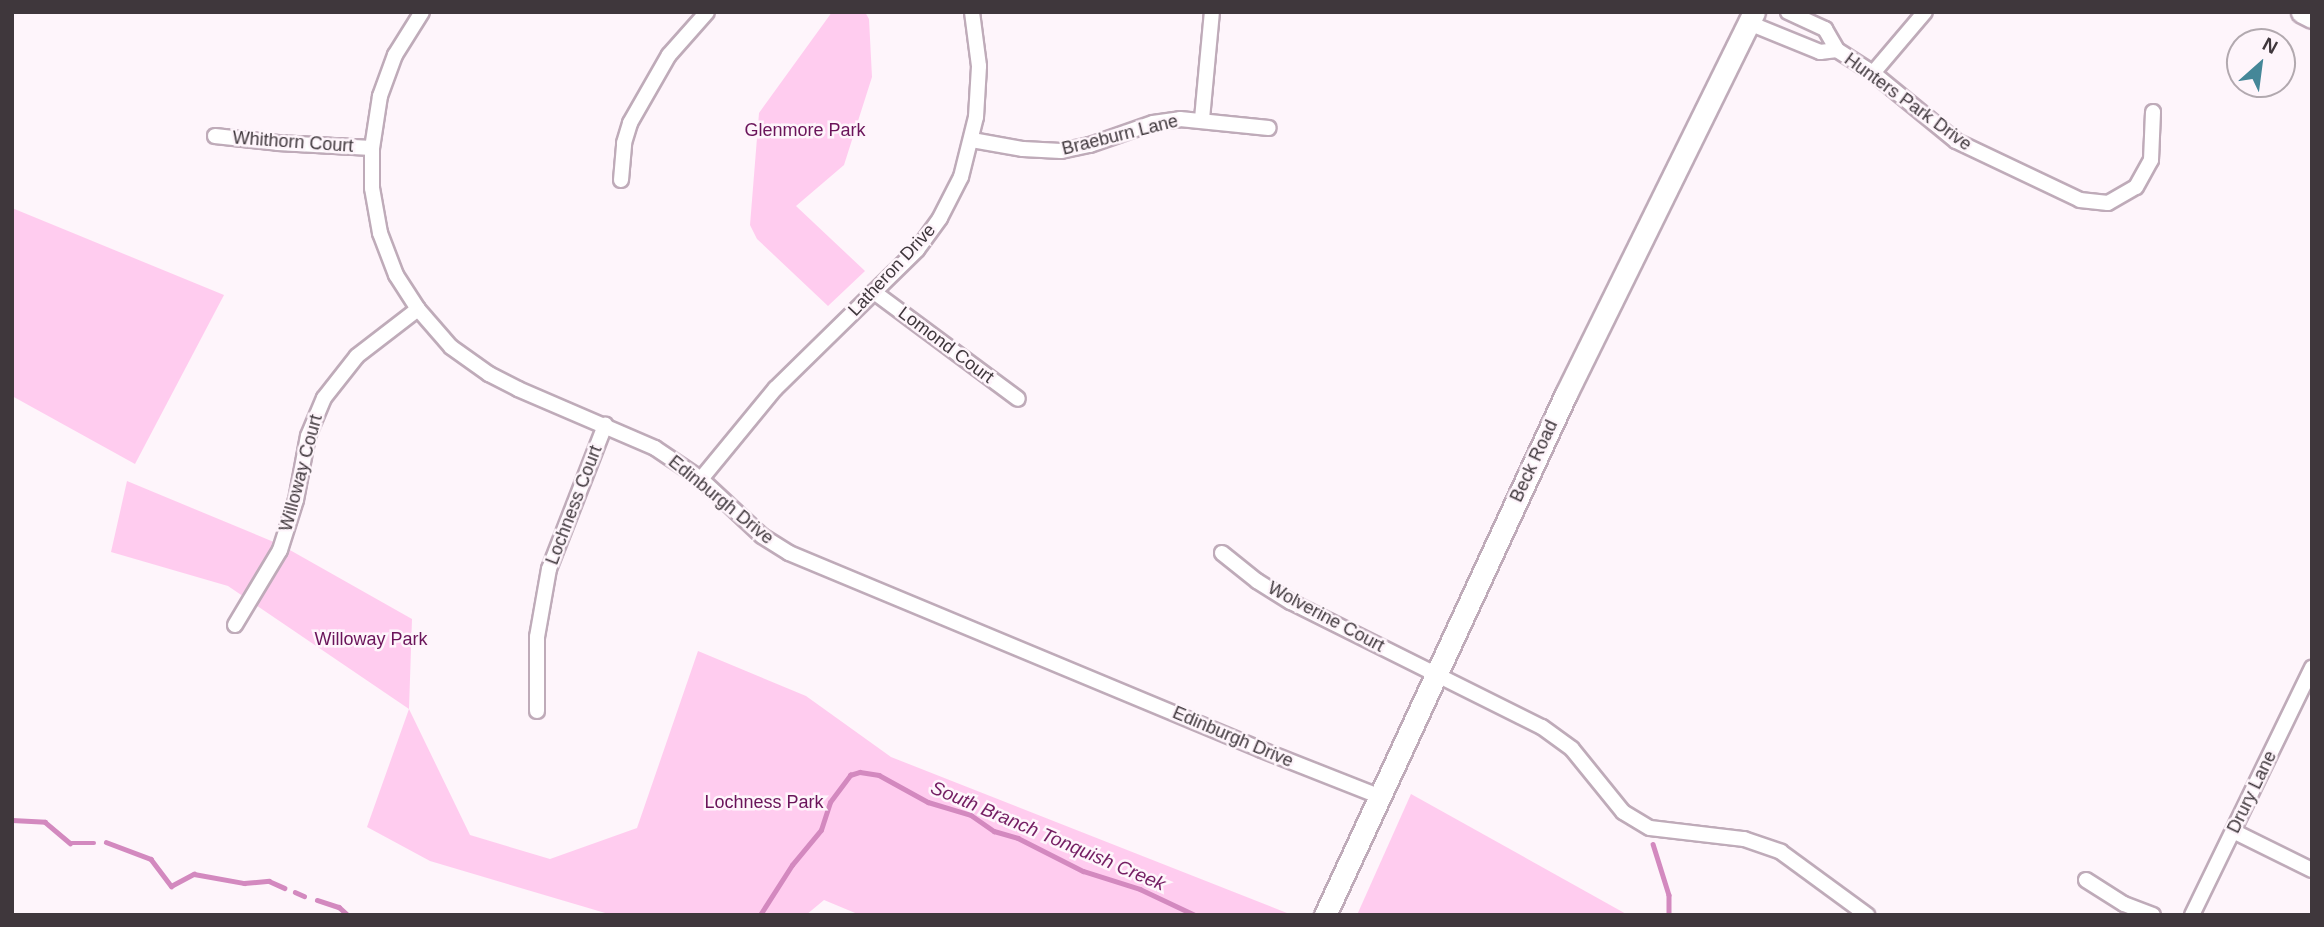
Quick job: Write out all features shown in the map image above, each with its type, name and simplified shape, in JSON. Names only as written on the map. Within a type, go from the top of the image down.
[{"type":"main road","points":[[2302,12],[2312,16]]},
{"type":"main road","name":"Beck Road","points":[[1325,915],[1434,673],[1579,367],[1751,18]]},
{"type":"street","name":"Edinburgh Drive","points":[[422,12],[395,55],[385,78],[372,148],[372,188],[380,233],[396,275],[418,310],[452,347],[489,374],[655,448],[701,479],[762,536],[789,553],[1378,796]]},
{"type":"street","points":[[621,180],[624,143],[629,123],[659,68],[707,12]]},
{"type":"street","name":"Latheron Drive","points":[[701,479],[775,389],[917,250],[940,218],[961,177],[972,140],[979,78],[972,12]]},
{"type":"street","points":[[1202,118],[1212,12]]},
{"type":"street","name":"Hunters Park Drive","points":[[1788,12],[1825,29],[1837,51],[1873,73],[1956,141],[1981,156],[2088,202],[2119,200],[2136,187],[2151,160],[2153,112]]},
{"type":"street","points":[[1873,73],[1925,12]]},
{"type":"street","name":"Hunters Park Drive","points":[[1751,18],[1820,52],[1837,51]]},
{"type":"street","name":"Braeburn Lane","points":[[972,140],[1023,149],[1061,150],[1090,145],[1153,123],[1202,118],[1269,128]]},
{"type":"street","name":"Whithorn Court","points":[[215,136],[278,143],[372,148]]},
{"type":"street","name":"Lomond Court","points":[[874,292],[1018,399]]},
{"type":"street","name":"Willoway Court","points":[[235,625],[280,550],[292,517],[308,436],[324,398],[357,356],[418,310]]},
{"type":"street","name":"Lochness Court","points":[[537,711],[537,637],[549,569],[605,425]]},
{"type":"street","name":"Wolverine Court","points":[[1222,553],[1257,581],[1291,601],[1542,727],[1572,749],[1623,812],[1650,828],[1744,839],[1781,852],[1867,915]]},
{"type":"street","name":"Drury Lane","points":[[2192,915],[2312,668]]},
{"type":"street","points":[[2234,831],[2312,870]]},
{"type":"street","points":[[2086,880],[2124,904],[2153,915]]},
{"type":"green space","name":"Glenmore Park","points":[[832,12],[865,12],[869,19],[872,77],[844,165],[796,206],[865,271],[828,306],[757,239],[750,225],[759,113]]},
{"type":"green space","points":[[12,208],[224,295],[135,464],[12,396]]},
{"type":"green space","name":"Willoway Park","points":[[127,481],[281,545],[412,619],[409,709],[228,586],[111,552]]},
{"type":"green space","name":"Lochness Park","points":[[698,651],[806,696],[891,757],[1292,915],[860,915],[824,900],[806,915],[612,915],[430,861],[367,827],[409,709],[470,835],[550,859],[637,828]]},
{"type":"green space","points":[[1411,794],[1628,915],[1357,915]]},
{"type":"waterway","name":"South Branch Tonquish Creek","points":[[760,915],[792,865],[821,830],[830,802],[850,775],[860,772],[879,775],[928,802],[971,815],[994,831],[1018,838],[1083,871],[1140,889],[1195,915]]},
{"type":"waterway","name":"South Branch Tonquish Creek","points":[[12,820],[45,822],[70,843],[94,843]]},
{"type":"waterway","name":"South Branch Tonquish Creek","points":[[106,842],[151,859],[171,886],[194,874],[244,883],[269,881],[285,888]]},
{"type":"waterway","points":[[1653,844],[1669,895],[1669,915]]},
{"type":"waterway","name":"South Branch Tonquish Creek","points":[[295,892],[304,896]]},
{"type":"waterway","name":"South Branch Tonquish Creek","points":[[317,900],[339,907],[348,915]]}]
